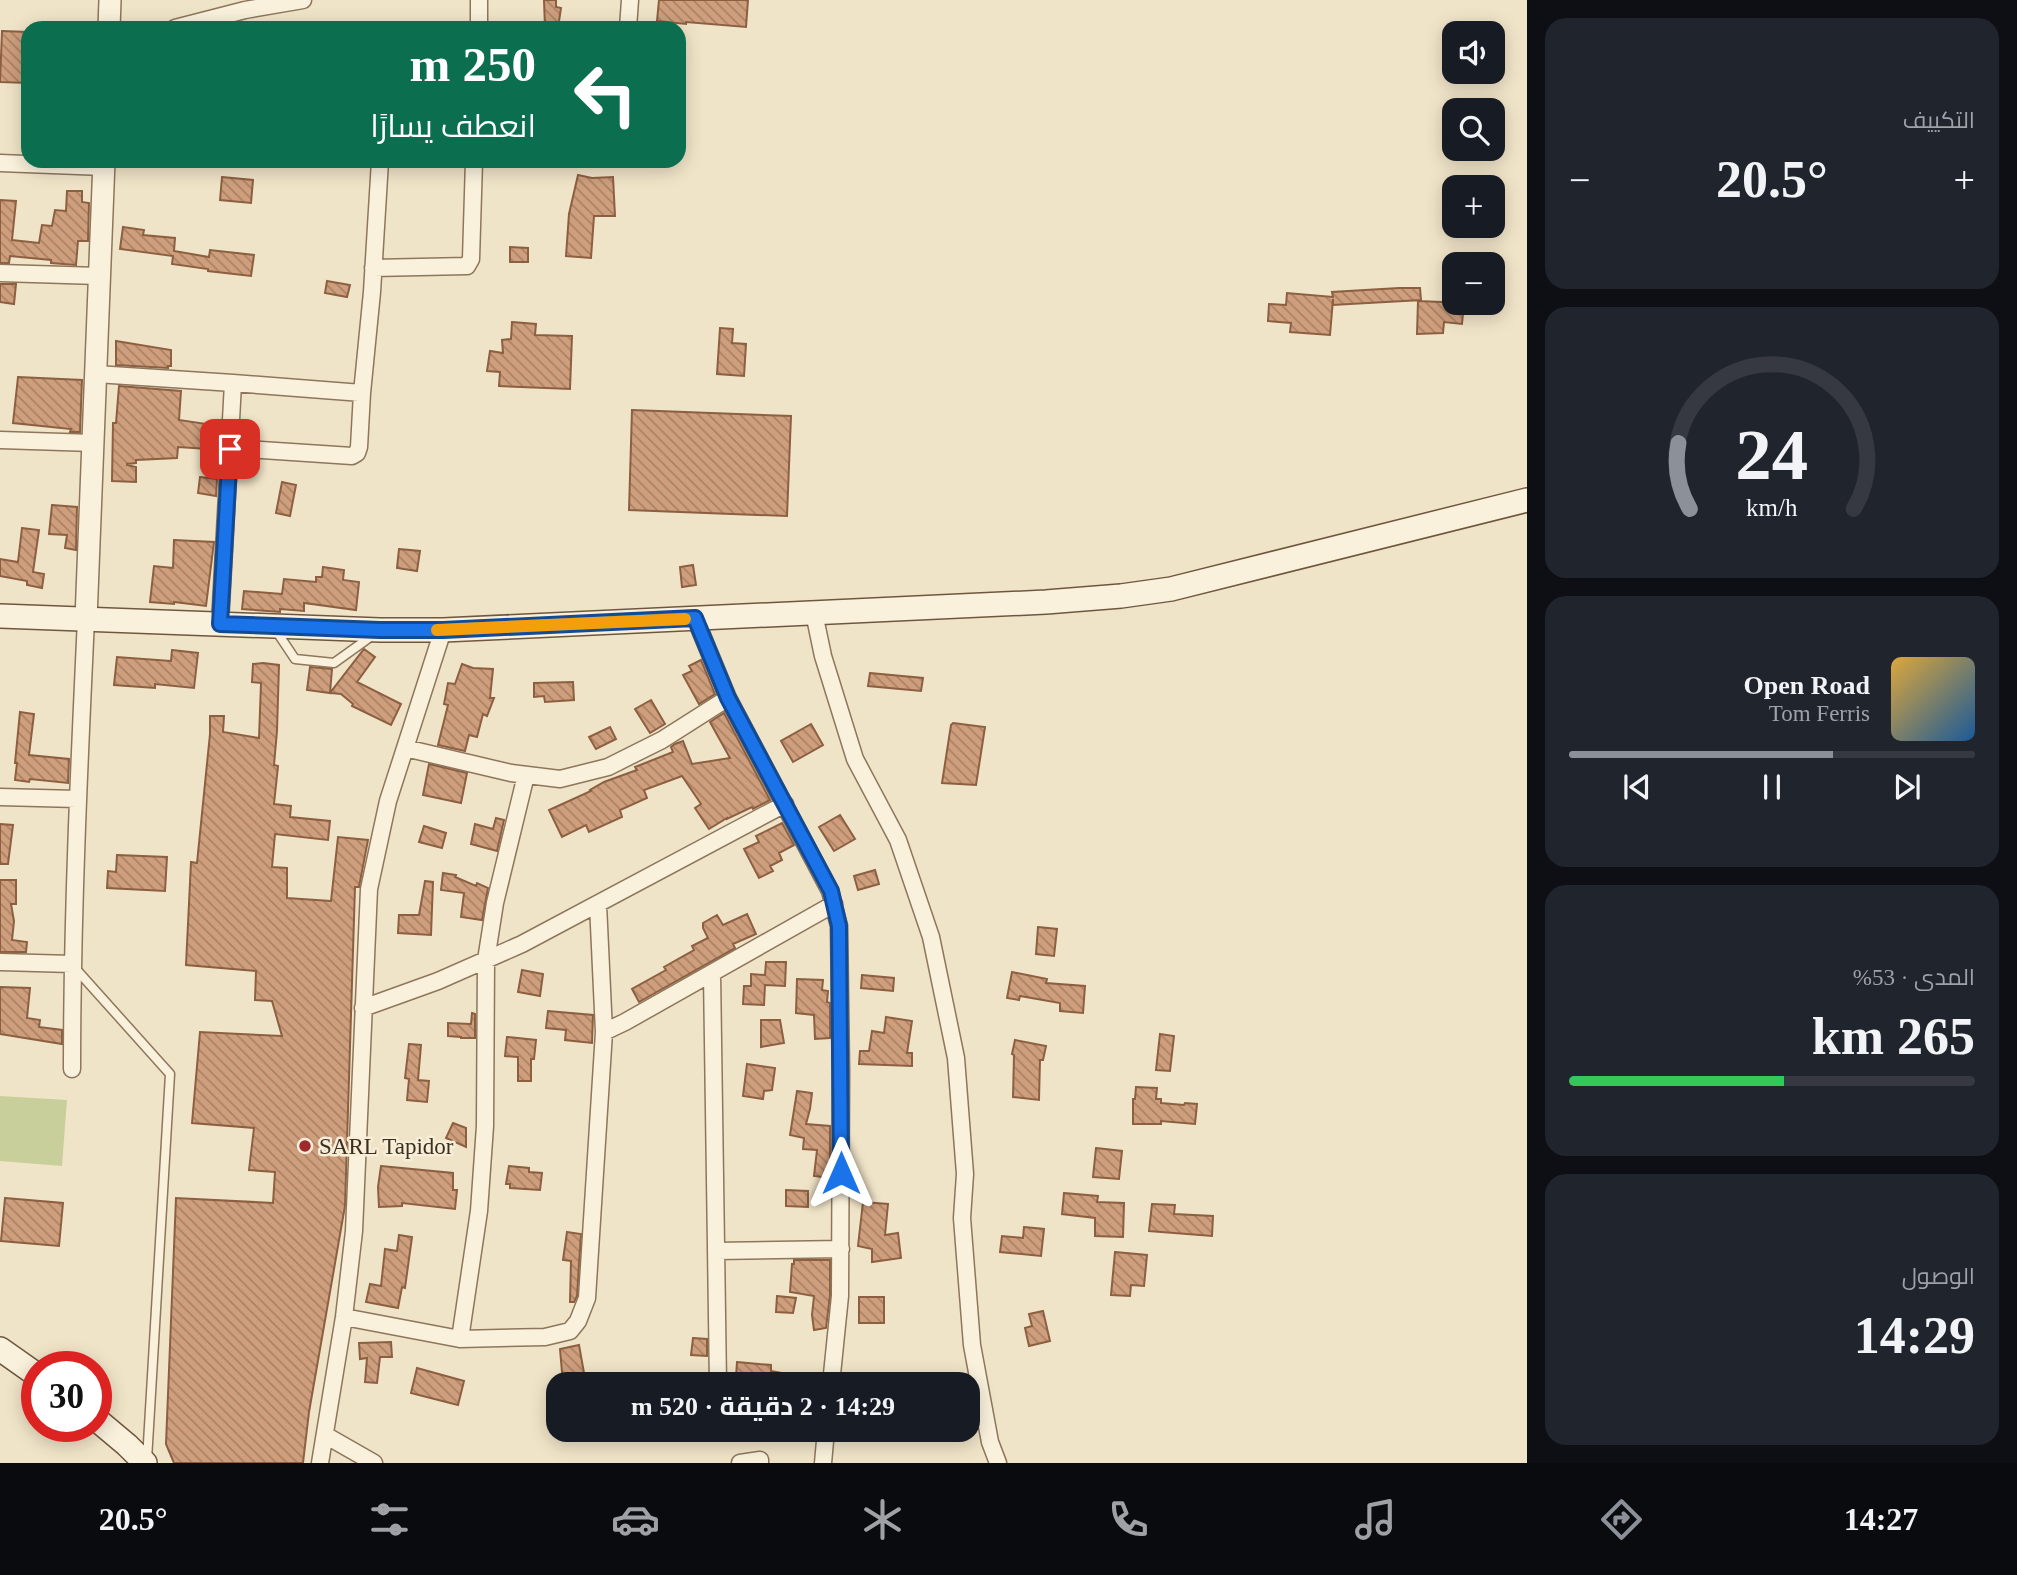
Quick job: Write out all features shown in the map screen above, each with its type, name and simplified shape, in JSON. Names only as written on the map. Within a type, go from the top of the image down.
[{"type":"main road","points":[[0,616],[443,630],[1121,596],[1171,589],[1527,500]]},
{"type":"main road","points":[[0,1349],[21,1364]]},
{"type":"main road","points":[[112,1432],[146,1463]]},
{"type":"street","points":[[109,21],[110,0]]},
{"type":"street","points":[[202,21],[303,0]]},
{"type":"street","points":[[479,0],[479,21]]},
{"type":"street","points":[[628,21],[630,0]]},
{"type":"street","points":[[0,163],[21,163]]},
{"type":"street","points":[[72,1069],[77,799],[104,168]]},
{"type":"street","points":[[230,449],[352,456],[357,453],[380,168]]},
{"type":"street","points":[[373,268],[467,266],[471,259],[474,168]]},
{"type":"street","points":[[0,273],[99,276]]},
{"type":"street","points":[[96,374],[362,393]]},
{"type":"street","points":[[220,624],[233,383]]},
{"type":"street","points":[[0,440],[93,443]]},
{"type":"street","points":[[814,612],[823,656],[855,758],[898,840],[931,937],[956,1058],[965,1174],[962,1218],[971,1345],[990,1442],[999,1463]]},
{"type":"street","points":[[695,618],[728,698],[831,891],[839,926],[841,1249],[840,1296],[832,1372]]},
{"type":"street","points":[[320,1463],[344,1317],[354,1231],[369,889],[388,800],[443,630]]},
{"type":"street","points":[[405,748],[511,773],[560,779],[608,767],[662,740],[728,698]]},
{"type":"street","points":[[460,1339],[479,1212],[485,1126],[486,960],[495,903],[526,775]]},
{"type":"street","points":[[0,797],[77,799]]},
{"type":"street","points":[[363,1008],[438,981],[522,944],[785,804]]},
{"type":"street","points":[[344,1317],[460,1339],[545,1337],[570,1331],[578,1321],[587,1298],[604,1032],[598,904]]},
{"type":"street","points":[[604,1032],[834,904]]},
{"type":"street","points":[[0,962],[72,964]]},
{"type":"street","points":[[712,973],[718,1372]]},
{"type":"street","points":[[716,1251],[841,1249]]},
{"type":"street","points":[[325,1435],[374,1463]]},
{"type":"street","points":[[823,1463],[825,1442]]},
{"type":"street","points":[[740,1463],[760,1460],[760,1463]]},
{"type":"lane","points":[[274,626],[295,659],[334,663],[380,630]]},
{"type":"lane","points":[[72,964],[170,1074],[146,1463]]},
{"type":"green space","points":[[0,1096],[67,1100],[62,1166],[0,1161]]},
{"type":"building","points":[[544,0],[556,0],[556,7],[561,8],[559,21],[545,21]]},
{"type":"building","points":[[659,0],[748,0],[746,27],[657,21]]},
{"type":"building","points":[[2,31],[21,32],[21,83],[0,82]]},
{"type":"building","points":[[578,175],[592,178],[613,177],[615,216],[594,216],[591,258],[566,256],[569,214]]},
{"type":"building","points":[[222,177],[253,180],[251,203],[220,200]]},
{"type":"building","points":[[67,191],[82,191],[82,202],[89,203],[88,241],[78,241],[76,265],[10,256],[9,263],[0,263],[0,200],[16,201],[12,240],[39,243],[42,225],[52,226],[55,210],[66,211]]},
{"type":"building","points":[[123,227],[144,230],[143,235],[175,238],[174,251],[209,257],[210,250],[254,255],[251,276],[172,264],[173,256],[120,249]]},
{"type":"building","points":[[510,247],[528,248],[528,262],[510,262]]},
{"type":"building","points":[[327,281],[350,285],[347,297],[325,293]]},
{"type":"building","points":[[0,284],[16,284],[14,304],[0,302]]},
{"type":"building","points":[[1420,288],[1421,300],[1333,305],[1333,299],[1330,335],[1290,332],[1291,323],[1268,321],[1269,304],[1286,305],[1287,293],[1333,297],[1332,292]]},
{"type":"building","points":[[1418,301],[1442,302],[1442,315],[1463,315],[1462,324],[1444,322],[1443,333],[1417,334]]},
{"type":"building","points":[[512,322],[536,324],[535,335],[572,336],[570,389],[499,386],[500,372],[487,371],[490,351],[503,353],[502,340],[511,339]]},
{"type":"building","points":[[720,328],[733,329],[732,343],[746,344],[744,376],[717,374]]},
{"type":"building","points":[[116,341],[171,350],[171,366],[116,365]]},
{"type":"building","points":[[18,377],[82,380],[80,432],[13,423]]},
{"type":"building","points":[[119,386],[181,391],[179,420],[220,426],[219,453],[209,454],[208,449],[178,447],[177,458],[136,460],[136,463],[127,464],[136,467],[136,482],[112,481],[113,423],[116,423]]},
{"type":"building","points":[[632,410],[791,416],[787,516],[629,510]]},
{"type":"building","points":[[200,477],[217,479],[216,496],[198,493]]},
{"type":"building","points":[[282,482],[296,485],[290,516],[276,513]]},
{"type":"building","points":[[52,505],[77,507],[76,550],[65,548],[67,535],[49,534]]},
{"type":"building","points":[[22,528],[39,530],[33,572],[44,574],[42,588],[27,585],[27,581],[0,576],[0,559],[18,562]]},
{"type":"building","points":[[174,540],[214,542],[206,606],[150,602],[154,566],[173,568]]},
{"type":"building","points":[[399,549],[420,551],[417,571],[397,568]]},
{"type":"building","points":[[693,565],[696,585],[682,587],[680,567]]},
{"type":"building","points":[[323,567],[344,570],[343,580],[359,582],[356,610],[304,603],[304,611],[242,609],[244,591],[282,594],[284,579],[316,582],[316,577],[322,577]]},
{"type":"building","points":[[364,649],[375,657],[357,682],[401,704],[391,725],[352,706],[341,694],[330,693]]},
{"type":"building","points":[[172,650],[198,653],[194,688],[155,684],[155,688],[114,685],[117,657],[171,661]]},
{"type":"building","points":[[701,660],[715,694],[699,704],[683,675],[692,671],[689,666]]},
{"type":"building","name":"SARL Tapidor","points":[[253,664],[279,665],[274,765],[278,766],[274,804],[291,806],[290,817],[330,821],[328,840],[275,834],[272,867],[287,868],[287,898],[331,901],[338,837],[368,840],[359,887],[355,887],[345,1206],[309,1412],[303,1463],[174,1463],[166,1444],[176,1198],[273,1203],[275,1172],[249,1170],[254,1128],[192,1123],[200,1032],[282,1036],[272,1001],[255,1000],[256,971],[186,965],[191,862],[197,863],[210,716],[224,716],[223,732],[259,738],[261,683],[252,682]]},
{"type":"building","points":[[462,664],[473,668],[493,669],[490,698],[494,698],[487,716],[483,714],[477,737],[469,735],[465,751],[438,745],[448,705],[444,704],[448,683],[455,684]]},
{"type":"building","points":[[310,667],[332,669],[330,693],[307,690]]},
{"type":"building","points":[[870,673],[923,678],[921,691],[868,686]]},
{"type":"building","points":[[573,682],[574,700],[545,702],[544,696],[534,697],[534,683]]},
{"type":"building","points":[[651,700],[665,724],[650,733],[635,709]]},
{"type":"building","points":[[20,712],[34,714],[29,755],[69,759],[68,783],[15,780]]},
{"type":"building","points":[[724,713],[770,800],[727,818],[709,829],[695,808],[701,804],[682,776],[644,790],[647,798],[620,810],[622,817],[589,832],[586,825],[562,837],[549,810],[591,791],[604,782],[637,770],[635,767],[673,752],[671,747],[675,744],[683,741],[692,764],[730,758],[710,722]]},
{"type":"building","points":[[953,723],[985,727],[976,785],[942,783]]},
{"type":"building","points":[[811,724],[823,745],[793,762],[781,741]]},
{"type":"building","points":[[610,727],[616,739],[596,749],[589,737]]},
{"type":"building","points":[[429,764],[467,773],[461,803],[423,795]]},
{"type":"building","points":[[840,815],[855,839],[834,851],[819,827]]},
{"type":"building","points":[[496,818],[504,820],[497,851],[471,844],[475,824],[493,829]]},
{"type":"building","points":[[782,823],[794,845],[779,853],[782,860],[770,866],[773,871],[759,878],[744,849],[759,842],[756,836]]},
{"type":"building","points":[[0,824],[13,825],[8,864],[0,864]]},
{"type":"building","points":[[424,826],[446,833],[442,848],[419,842]]},
{"type":"building","points":[[117,855],[167,857],[165,891],[107,888],[108,871],[116,872]]},
{"type":"building","points":[[875,870],[879,884],[858,890],[854,876]]},
{"type":"building","points":[[443,873],[456,875],[455,877],[476,886],[477,883],[488,888],[482,920],[461,917],[464,893],[441,890]]},
{"type":"building","points":[[0,880],[16,880],[16,904],[11,904],[14,921],[12,940],[27,942],[26,952],[0,952]]},
{"type":"building","points":[[425,881],[433,882],[431,935],[398,933],[399,915],[419,915]]},
{"type":"building","points":[[747,914],[756,934],[733,944],[735,948],[639,1002],[632,989],[666,970],[664,967],[694,950],[692,946],[708,938],[703,923],[717,915],[723,925]]},
{"type":"building","points":[[1038,927],[1057,929],[1054,956],[1036,954]]},
{"type":"building","points":[[766,962],[786,962],[785,986],[765,985],[764,1005],[743,1004],[744,986],[751,986],[751,974],[765,975]]},
{"type":"building","points":[[522,970],[543,974],[540,996],[518,992]]},
{"type":"building","points":[[1012,972],[1047,979],[1046,983],[1085,986],[1083,1013],[1060,1011],[1060,1003],[1020,996],[1019,1000],[1007,998]]},
{"type":"building","points":[[862,975],[894,978],[893,991],[861,988]]},
{"type":"building","points":[[797,979],[823,980],[822,990],[828,991],[827,1002],[830,1003],[830,1038],[815,1039],[814,1015],[796,1013]]},
{"type":"building","points":[[0,987],[30,988],[27,1018],[40,1020],[39,1027],[62,1030],[62,1044],[0,1034]]},
{"type":"building","points":[[548,1011],[593,1015],[592,1043],[565,1040],[566,1030],[546,1028]]},
{"type":"building","points":[[472,1013],[475,1014],[475,1038],[448,1036],[448,1023],[471,1024]]},
{"type":"building","points":[[886,1017],[912,1021],[907,1053],[912,1053],[912,1066],[859,1064],[860,1051],[869,1051],[872,1031],[884,1033]]},
{"type":"building","points":[[761,1020],[780,1020],[784,1043],[761,1047]]},
{"type":"building","points":[[1160,1034],[1174,1036],[1170,1071],[1156,1070]]},
{"type":"building","points":[[507,1037],[536,1040],[534,1059],[531,1059],[531,1081],[518,1081],[518,1057],[505,1056]]},
{"type":"building","points":[[1015,1040],[1046,1046],[1043,1060],[1040,1060],[1039,1100],[1013,1097],[1012,1054]]},
{"type":"building","points":[[409,1044],[421,1045],[418,1080],[429,1081],[427,1102],[407,1100],[409,1079],[405,1078]]},
{"type":"building","points":[[747,1064],[775,1068],[772,1090],[764,1091],[763,1099],[743,1096]]},
{"type":"building","points":[[1136,1087],[1157,1088],[1156,1099],[1161,1099],[1161,1103],[1197,1104],[1195,1124],[1161,1121],[1161,1124],[1133,1124]]},
{"type":"building","points":[[797,1091],[812,1093],[806,1124],[830,1126],[830,1178],[814,1176],[817,1150],[803,1149],[804,1138],[790,1135]]},
{"type":"building","points":[[453,1123],[466,1128],[466,1147],[446,1138]]},
{"type":"building","points":[[1096,1148],[1122,1151],[1119,1179],[1093,1177]]},
{"type":"building","points":[[381,1166],[453,1173],[453,1190],[457,1190],[455,1209],[402,1203],[402,1206],[379,1207]]},
{"type":"building","points":[[509,1166],[529,1168],[529,1172],[542,1173],[540,1190],[510,1188],[510,1184],[506,1184]]},
{"type":"building","points":[[786,1190],[808,1191],[808,1207],[786,1206]]},
{"type":"building","points":[[1064,1193],[1098,1196],[1097,1202],[1124,1203],[1123,1237],[1095,1236],[1095,1218],[1062,1214]]},
{"type":"building","points":[[5,1198],[63,1203],[59,1246],[1,1241]]},
{"type":"building","points":[[863,1202],[888,1204],[885,1235],[898,1233],[901,1258],[872,1262],[872,1249],[858,1246]]},
{"type":"building","points":[[1152,1204],[1175,1205],[1174,1214],[1213,1216],[1212,1236],[1149,1231]]},
{"type":"building","points":[[1024,1227],[1044,1229],[1041,1256],[1000,1252],[1002,1236],[1023,1238]]},
{"type":"building","points":[[567,1232],[581,1234],[577,1296],[574,1302],[570,1302],[571,1261],[563,1260]]},
{"type":"building","points":[[399,1235],[412,1237],[405,1288],[402,1287],[398,1308],[366,1302],[370,1284],[381,1286],[385,1249],[397,1251]]},
{"type":"building","points":[[1115,1252],[1147,1255],[1144,1286],[1131,1285],[1130,1296],[1111,1295]]},
{"type":"building","points":[[794,1260],[830,1260],[826,1328],[814,1330],[814,1296],[790,1292]]},
{"type":"building","points":[[777,1296],[796,1298],[793,1313],[776,1312]]},
{"type":"building","points":[[859,1297],[884,1297],[884,1323],[859,1323]]},
{"type":"building","points":[[1043,1311],[1050,1341],[1029,1346],[1025,1328],[1032,1326],[1029,1314]]},
{"type":"building","points":[[693,1338],[707,1339],[707,1356],[691,1355]]},
{"type":"building","points":[[391,1342],[392,1357],[380,1357],[377,1383],[365,1382],[367,1358],[360,1359],[359,1343]]},
{"type":"building","points":[[579,1345],[584,1372],[562,1372],[560,1349]]},
{"type":"building","points":[[737,1362],[771,1365],[771,1371],[776,1372],[736,1372]]},
{"type":"building","points":[[417,1368],[464,1381],[458,1405],[411,1393]]},
{"type":"slow traffic","points":[[437,630],[685,619]]},
{"type":"place","name":"SARL Tapidor","points":[[305,1146]]},
{"type":"route","points":[[230,449],[220,624],[443,630],[695,618],[728,698],[831,891],[839,926],[841,1173]]}]
